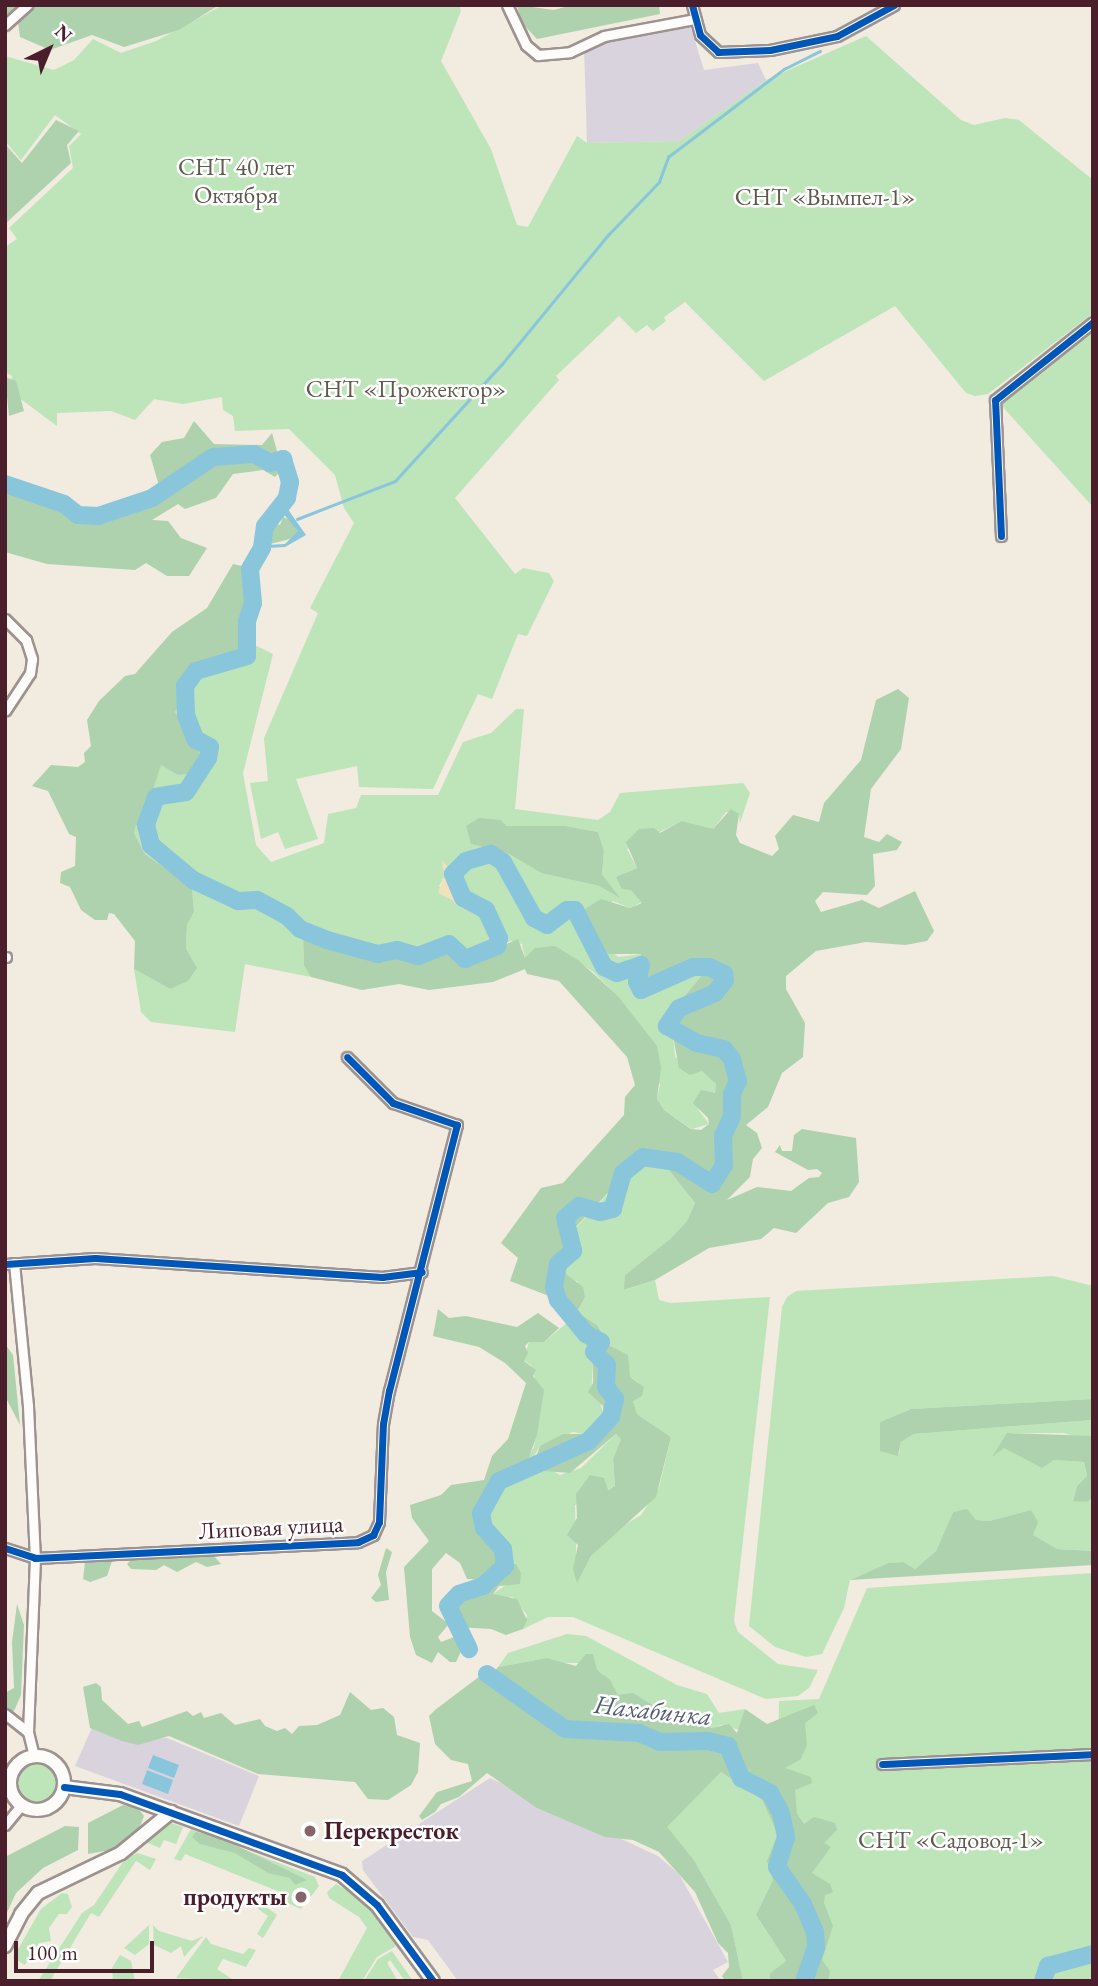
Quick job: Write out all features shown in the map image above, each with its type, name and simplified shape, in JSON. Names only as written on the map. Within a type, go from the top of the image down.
[{"type":"street","points":[[5,25],[27,5]]},
{"type":"street","points":[[507,5],[526,45],[538,55],[570,52],[604,36],[695,19]]},
{"type":"street","points":[[692,5],[701,35],[718,52],[758,51],[837,36],[894,5]]},
{"type":"street","points":[[1001,536],[995,400],[1093,323]]},
{"type":"street","points":[[5,619],[26,640],[32,659],[30,673],[5,711]]},
{"type":"street","name":"Липовая улица","points":[[35,1558],[358,1542],[373,1535],[379,1522],[383,1424],[400,1340],[422,1272],[457,1125],[393,1103],[347,1057]]},
{"type":"street","points":[[34,1756],[29,1732],[35,1558],[28,1406],[9,1263],[94,1258],[382,1276],[422,1272]]},
{"type":"street","points":[[5,1548],[35,1558]]},
{"type":"street","points":[[5,1714],[29,1732]]},
{"type":"street","points":[[882,1764],[1093,1754]]},
{"type":"street","points":[[34,1756],[57,1764],[64,1787],[58,1801],[44,1810],[20,1805],[11,1792],[10,1765],[34,1756]]},
{"type":"street","points":[[64,1787],[120,1794],[171,1811],[329,1873],[342,1875],[377,1905],[433,1981]]},
{"type":"street","points":[[5,1825],[20,1805]]},
{"type":"street","points":[[5,1946],[21,1914],[38,1893],[121,1853],[171,1811]]},
{"type":"shaded area","points":[[690,25],[704,70],[758,63],[766,80],[679,141],[587,143],[584,46]]},
{"type":"shaded area","points":[[94,1723],[141,1739],[167,1738],[259,1776],[239,1826],[75,1766]]},
{"type":"shaded area","points":[[490,1778],[658,1856],[679,1874],[728,1962],[713,1970],[721,1981],[458,1981],[428,1940],[413,1937],[363,1870],[362,1861]]},
{"type":"green space","points":[[5,5],[219,5],[179,30],[124,47],[92,35],[50,50],[20,37],[17,15],[5,17]]},
{"type":"green space","points":[[223,5],[459,5],[461,11],[441,61],[491,149],[517,225],[528,227],[577,136],[587,143],[679,141],[766,80],[866,36],[961,120],[974,125],[1005,118],[1019,120],[1093,180],[1093,313],[988,394],[975,396],[966,393],[895,306],[764,381],[685,302],[664,317],[666,321],[653,331],[647,325],[636,333],[619,316],[556,376],[559,380],[455,498],[515,574],[523,568],[549,573],[554,581],[527,636],[518,634],[492,699],[478,694],[433,789],[359,787],[357,766],[296,779],[318,839],[285,849],[278,832],[261,839],[250,783],[268,781],[264,738],[318,613],[310,608],[354,523],[344,508],[335,475],[289,429],[235,431],[233,416],[223,410],[222,397],[183,404],[154,399],[135,420],[111,411],[57,413],[57,426],[10,391],[12,376],[5,372],[5,247],[17,239],[9,228],[73,168],[69,146],[81,134],[55,115],[21,160],[5,141],[5,56],[54,70],[74,60],[93,39],[121,53],[156,41]]},
{"type":"green space","points":[[517,5],[554,10],[572,5],[659,5],[660,14],[537,39],[521,22]]},
{"type":"green space","points":[[56,120],[79,131],[67,145],[71,163],[5,224],[5,144],[22,163]]},
{"type":"green space","points":[[1093,331],[1093,507],[1001,405]]},
{"type":"green space","points":[[5,377],[16,381],[24,411],[9,416]]},
{"type":"green space","points":[[194,421],[214,444],[262,445],[272,433],[282,469],[275,477],[263,470],[233,474],[216,498],[185,509],[178,504],[152,520],[168,521],[181,538],[207,548],[189,576],[167,576],[146,563],[135,570],[47,564],[5,552],[5,488],[26,498],[69,498],[73,514],[139,508],[144,493],[152,492],[157,500],[162,496],[150,455],[162,442],[184,438]]},
{"type":"green space","points":[[283,517],[293,521],[298,531],[294,538],[266,545],[264,536],[272,523],[280,525]]},
{"type":"green space","points":[[233,564],[242,566],[247,580],[251,605],[240,625],[246,641],[242,650],[195,662],[179,681],[180,704],[175,712],[200,754],[193,773],[178,775],[161,765],[142,825],[136,825],[134,833],[145,854],[192,887],[194,912],[187,925],[186,949],[197,968],[188,981],[170,989],[134,969],[135,941],[114,914],[109,913],[107,920],[95,920],[81,910],[70,887],[60,883],[61,872],[75,866],[76,837],[69,834],[48,791],[32,786],[51,765],[78,767],[85,762],[84,753],[91,746],[87,720],[99,701],[125,676],[135,674],[172,632],[207,608]]},
{"type":"green space","points":[[246,641],[273,654],[243,773],[256,845],[271,862],[324,843],[328,814],[356,808],[361,795],[438,795],[463,742],[491,733],[516,709],[524,709],[515,809],[598,820],[610,812],[620,793],[743,783],[750,793],[740,823],[739,814],[726,812],[713,829],[704,830],[681,821],[627,849],[637,868],[625,873],[642,902],[630,908],[613,901],[588,928],[618,957],[642,954],[642,965],[659,987],[670,975],[691,968],[703,974],[672,1011],[682,1026],[673,1036],[675,1057],[710,1075],[716,1084],[715,1092],[698,1109],[709,1124],[692,1129],[664,1110],[657,1099],[660,1085],[634,1020],[617,995],[592,971],[567,954],[525,958],[522,944],[511,941],[462,964],[442,951],[426,960],[395,954],[368,957],[356,949],[303,936],[304,966],[311,977],[245,964],[235,1032],[151,1022],[141,1012],[134,969],[170,989],[186,949],[187,925],[194,912],[192,887],[145,854],[134,833],[136,824],[142,825],[161,764],[193,773],[199,754],[175,712],[185,672],[195,662],[241,650]],"holes":[[[501,820],[507,826],[566,826],[598,832],[604,851],[602,874],[619,897],[599,886],[541,873],[509,854],[471,844]],[[448,869],[463,893],[471,899],[457,905],[439,886]]]},
{"type":"green space","points":[[898,689],[909,698],[901,749],[871,789],[864,837],[879,842],[887,834],[902,842],[897,850],[873,854],[875,886],[867,895],[823,892],[815,901],[821,912],[862,900],[879,908],[915,891],[934,931],[927,941],[905,945],[866,942],[816,951],[786,976],[786,989],[805,1023],[803,1057],[782,1073],[768,1107],[746,1125],[757,1133],[762,1148],[753,1159],[750,1177],[727,1200],[757,1187],[791,1191],[809,1178],[819,1177],[822,1173],[817,1169],[808,1170],[775,1152],[780,1145],[782,1151],[792,1151],[794,1135],[802,1129],[856,1138],[859,1182],[849,1197],[828,1203],[796,1233],[774,1228],[761,1239],[709,1248],[655,1280],[624,1290],[625,1275],[670,1239],[687,1221],[695,1203],[661,1160],[642,1157],[568,1235],[561,1270],[583,1287],[585,1297],[577,1312],[597,1325],[610,1346],[628,1355],[630,1377],[644,1387],[642,1396],[633,1401],[637,1414],[671,1437],[656,1497],[591,1556],[577,1583],[573,1569],[578,1545],[567,1535],[577,1518],[576,1494],[590,1475],[604,1478],[608,1490],[615,1486],[613,1459],[621,1439],[616,1434],[570,1473],[531,1470],[540,1446],[563,1434],[584,1434],[604,1416],[603,1406],[588,1392],[593,1383],[593,1364],[587,1357],[586,1335],[559,1313],[549,1296],[510,1281],[518,1258],[501,1243],[541,1188],[563,1183],[624,1115],[625,1097],[635,1085],[627,1057],[559,981],[527,974],[525,969],[493,982],[429,990],[399,984],[362,990],[311,977],[304,966],[303,936],[356,949],[368,957],[395,954],[426,960],[450,950],[462,964],[518,939],[525,958],[535,948],[555,946],[578,960],[617,995],[657,1046],[661,1068],[657,1099],[664,1110],[691,1129],[701,1130],[709,1124],[708,1118],[693,1103],[701,1090],[715,1093],[716,1084],[702,1071],[690,1075],[679,1068],[673,1036],[682,1026],[672,1011],[703,974],[691,968],[680,972],[649,994],[636,975],[641,954],[608,954],[588,928],[583,910],[601,899],[630,908],[642,903],[631,890],[622,889],[616,877],[637,868],[626,842],[639,829],[654,828],[660,833],[681,821],[713,829],[731,809],[739,814],[736,835],[740,843],[772,856],[779,849],[775,836],[793,815],[819,822],[824,803],[861,760],[876,700]]},
{"type":"green space","points":[[479,818],[501,820],[507,826],[566,826],[598,832],[604,851],[602,874],[620,898],[599,886],[541,873],[509,854],[471,844],[466,826]]},
{"type":"green space","points":[[643,1157],[661,1160],[695,1203],[687,1221],[670,1239],[625,1275],[625,1290],[655,1280],[659,1300],[671,1303],[770,1297],[734,1621],[738,1632],[778,1664],[818,1670],[809,1688],[798,1696],[766,1699],[573,1617],[548,1617],[523,1629],[527,1615],[513,1597],[499,1598],[493,1594],[507,1584],[516,1564],[506,1560],[510,1550],[506,1542],[484,1536],[481,1526],[501,1484],[519,1471],[534,1447],[541,1404],[532,1366],[524,1360],[529,1342],[544,1342],[568,1322],[576,1325],[586,1335],[587,1357],[593,1364],[591,1395],[599,1398],[604,1416],[583,1434],[573,1432],[540,1446],[532,1459],[560,1475],[581,1468],[616,1434],[621,1439],[613,1459],[615,1486],[575,1505],[577,1582],[591,1556],[618,1529],[641,1515],[659,1488],[671,1437],[637,1414],[633,1401],[639,1383],[630,1377],[597,1325],[577,1312],[585,1297],[577,1281],[568,1279],[561,1270],[568,1236]]},
{"type":"green space","points":[[1053,1276],[1093,1286],[1093,1399],[911,1409],[880,1422],[899,1455],[901,1442],[914,1434],[1093,1420],[1093,1436],[1080,1438],[1064,1433],[1008,1433],[995,1455],[1004,1447],[1042,1467],[1054,1460],[1084,1462],[1087,1476],[1077,1486],[1073,1500],[1087,1502],[1093,1498],[1093,1551],[1057,1549],[1032,1535],[1031,1510],[989,1521],[976,1520],[967,1510],[953,1512],[936,1551],[915,1569],[903,1562],[888,1563],[850,1580],[844,1608],[822,1654],[806,1657],[775,1647],[749,1626],[782,1307],[787,1297],[796,1291]]},
{"type":"green space","points":[[438,1309],[449,1318],[466,1316],[517,1327],[538,1313],[559,1328],[544,1342],[529,1342],[525,1346],[528,1353],[524,1361],[536,1370],[533,1376],[544,1390],[537,1435],[525,1468],[501,1484],[481,1526],[484,1536],[506,1542],[510,1552],[506,1561],[516,1564],[521,1573],[520,1584],[499,1586],[493,1594],[517,1599],[527,1620],[523,1629],[506,1635],[491,1629],[456,1627],[452,1609],[488,1580],[467,1579],[460,1563],[446,1553],[432,1569],[432,1611],[449,1624],[438,1637],[441,1642],[457,1636],[464,1645],[456,1662],[450,1662],[438,1652],[432,1663],[416,1655],[410,1637],[404,1567],[429,1541],[412,1518],[410,1505],[441,1495],[451,1485],[484,1480],[492,1456],[508,1439],[526,1383],[505,1363],[479,1347],[433,1336]]},
{"type":"green space","points":[[5,1344],[13,1355],[20,1425],[7,1400]]},
{"type":"green space","points":[[1093,1399],[1093,1420],[914,1434],[901,1442],[898,1456],[880,1451],[880,1422],[911,1409]]},
{"type":"green space","points":[[1007,1433],[1093,1436],[1093,1498],[1087,1502],[1073,1501],[1077,1486],[1087,1476],[1084,1462],[1054,1460],[1042,1468],[1004,1448],[992,1457]]},
{"type":"green space","points":[[967,1509],[976,1520],[989,1521],[1031,1510],[1038,1522],[1033,1535],[1057,1549],[1093,1551],[1093,1565],[850,1580],[888,1563],[903,1562],[915,1569],[936,1551],[953,1512]]},
{"type":"green space","points":[[386,1548],[392,1552],[386,1572],[389,1600],[376,1602],[371,1598],[381,1585],[378,1575]]},
{"type":"green space","points":[[186,1553],[191,1557],[213,1555],[221,1564],[207,1567],[196,1562],[177,1572],[164,1565],[156,1570],[131,1569],[127,1564],[135,1556]]},
{"type":"green space","points":[[108,1558],[112,1561],[107,1576],[90,1582],[83,1579],[85,1562]]},
{"type":"green space","name":"СНТ «Садовод-1»","points":[[1093,1573],[1093,1981],[1057,1981],[1041,1967],[1035,1981],[812,1981],[778,1780],[779,1701],[819,1699],[867,1588]]},
{"type":"green space","points":[[17,1604],[24,1625],[21,1695],[14,1711],[5,1709],[5,1693],[14,1688],[12,1642]]},
{"type":"green space","points":[[567,1634],[586,1636],[677,1685],[707,1694],[719,1713],[745,1709],[740,1730],[721,1725],[713,1728],[687,1713],[666,1713],[641,1698],[617,1695],[603,1674],[581,1663],[551,1663],[546,1658],[498,1667],[508,1653]]},
{"type":"green space","points":[[586,1654],[593,1654],[597,1670],[610,1680],[618,1695],[633,1693],[666,1713],[679,1708],[712,1728],[729,1724],[737,1733],[745,1709],[767,1724],[814,1705],[818,1713],[805,1723],[807,1745],[801,1759],[785,1768],[811,1777],[812,1783],[795,1790],[797,1814],[804,1824],[814,1817],[835,1823],[837,1830],[824,1843],[831,1847],[812,1873],[830,1884],[833,1892],[825,1895],[824,1903],[833,1926],[822,1960],[830,1971],[828,1981],[770,1981],[770,1973],[786,1961],[756,1915],[773,1880],[767,1861],[778,1834],[762,1800],[721,1772],[667,1827],[694,1860],[731,1925],[743,1981],[725,1981],[722,1976],[729,1967],[728,1953],[718,1943],[695,1892],[659,1852],[633,1840],[605,1837],[537,1808],[487,1773],[459,1797],[441,1804],[435,1812],[422,1820],[419,1816],[437,1792],[472,1781],[468,1764],[451,1760],[435,1744],[429,1716],[435,1710],[480,1676],[491,1676],[498,1667],[546,1658],[576,1666]]},
{"type":"green space","points":[[96,1683],[101,1687],[102,1700],[128,1724],[139,1721],[142,1727],[187,1711],[193,1716],[201,1712],[204,1718],[221,1713],[235,1725],[260,1719],[265,1726],[277,1731],[285,1728],[292,1734],[299,1726],[317,1725],[340,1715],[350,1692],[371,1710],[383,1708],[394,1717],[397,1735],[420,1743],[418,1772],[411,1785],[388,1800],[368,1799],[355,1782],[258,1774],[169,1736],[138,1745],[122,1741],[90,1728],[83,1687]]},
{"type":"green space","points":[[37,1763],[51,1769],[57,1783],[51,1797],[37,1803],[23,1797],[17,1783],[23,1769]]},
{"type":"green space","points":[[721,1772],[762,1800],[779,1834],[768,1861],[774,1880],[756,1915],[786,1961],[770,1973],[770,1981],[743,1981],[731,1925],[694,1860],[666,1827]]},
{"type":"green space","points":[[123,1805],[137,1807],[144,1816],[136,1837],[121,1848],[88,1854],[88,1823]]},
{"type":"green space","points":[[168,1822],[183,1827],[176,1844],[164,1840],[160,1848],[146,1842]]},
{"type":"green space","points":[[65,1826],[79,1827],[78,1850],[43,1868],[16,1893],[5,1917],[5,1857]]},
{"type":"green space","points":[[191,1829],[315,1877],[319,1886],[301,1909],[283,1901],[285,1894],[185,1854],[181,1861],[174,1859]]},
{"type":"green space","points":[[196,1832],[219,1837],[307,1880],[295,1885],[290,1878],[268,1873],[235,1853],[200,1844],[192,1837]]},
{"type":"green space","points":[[137,1853],[156,1859],[150,1870],[136,1861],[99,1917],[91,1913],[50,1981],[38,1981],[82,1913],[94,1905],[125,1859]]},
{"type":"green space","points":[[336,1884],[365,1901],[396,1946],[377,1957],[362,1981],[338,1981],[367,1928],[359,1917],[329,1898],[327,1892]]},
{"type":"green space","points":[[62,1893],[68,1894],[72,1907],[67,1914],[59,1914],[49,1928],[51,1941],[39,1943],[25,1965],[13,1958],[41,1909]]},
{"type":"green space","points":[[260,1902],[277,1915],[263,1938],[257,1934],[268,1916],[257,1908]]},
{"type":"green space","points":[[149,1925],[149,1944],[135,1955],[124,1948]]},
{"type":"green space","points":[[153,1925],[159,1931],[192,1941],[203,1936],[184,1957],[181,1946],[171,1953],[154,1945]]},
{"type":"green space","points":[[206,1937],[211,1944],[243,1954],[249,1948],[256,1950],[246,1967],[223,1959],[217,1969],[235,1981],[176,1978]]},
{"type":"green space","points":[[392,1951],[413,1981],[405,1981],[390,1960],[387,1963],[398,1981],[364,1981],[378,1959]]},
{"type":"green space","points":[[120,1955],[131,1961],[135,1981],[113,1981],[112,1968]]},
{"type":"sand","points":[[442,860],[449,869],[457,868],[454,878],[471,899],[464,906],[438,893],[444,875]]},
{"type":"water","points":[[287,498],[287,508],[306,535],[285,547],[268,548],[259,558],[262,524]],"holes":[[[281,511],[298,531],[285,544],[267,545],[264,536]]]},
{"type":"water","points":[[153,1755],[179,1765],[174,1778],[148,1768]]},
{"type":"water","points":[[147,1770],[173,1780],[168,1794],[142,1784]]},
{"type":"waterway","points":[[297,519],[395,481],[502,364],[608,235],[659,182],[668,157],[784,69],[820,51]]},
{"type":"waterway","name":"Нахабинка","points":[[5,484],[64,504],[78,515],[98,516],[152,498],[213,457],[254,454],[270,463],[283,459],[290,482],[287,498],[265,526],[262,548],[250,569],[253,603],[247,621],[247,656],[196,671],[185,686],[186,715],[195,739],[210,747],[208,758],[186,792],[156,797],[146,825],[151,845],[193,880],[238,901],[257,900],[287,916],[300,929],[327,940],[378,954],[397,950],[418,956],[449,944],[465,959],[497,946],[499,938],[486,910],[463,898],[453,874],[466,861],[491,854],[503,862],[534,918],[547,925],[567,910],[575,910],[604,967],[617,973],[641,965],[637,982],[641,990],[693,967],[709,967],[724,974],[725,980],[715,993],[679,1008],[667,1026],[697,1043],[724,1049],[732,1059],[738,1081],[732,1094],[732,1116],[723,1136],[724,1165],[712,1184],[677,1162],[643,1157],[623,1173],[613,1209],[600,1212],[579,1206],[565,1218],[573,1251],[558,1264],[554,1287],[558,1300],[586,1334],[601,1342],[594,1352],[607,1365],[606,1387],[615,1399],[611,1417],[589,1441],[499,1481],[481,1513],[484,1528],[503,1549],[505,1566],[483,1586],[459,1594],[448,1606],[469,1649]]},
{"type":"waterway","name":"Нахабинка","points":[[487,1674],[565,1729],[639,1733],[660,1742],[708,1741],[728,1746],[741,1778],[770,1793],[781,1813],[786,1837],[777,1867],[803,1904],[815,1932],[816,1947],[804,1981]]},
{"type":"waterway","name":"Нахабинка","points":[[1043,1981],[1048,1966],[1093,1954]]},
{"type":"cycle path","points":[[692,5],[700,35],[718,52],[770,50],[837,36],[894,5]]},
{"type":"cycle path","points":[[1001,536],[995,400],[1093,322]]},
{"type":"cycle path","points":[[5,1548],[35,1558],[358,1542],[373,1535],[379,1522],[383,1424],[389,1391],[457,1125],[393,1103],[347,1057]]},
{"type":"cycle path","points":[[5,1264],[95,1258],[382,1277],[422,1272]]},
{"type":"cycle path","points":[[882,1764],[1093,1754]]},
{"type":"cycle path","points":[[64,1787],[120,1794],[342,1875],[377,1905],[433,1981]]},
{"type":"place","name":"Перекресток","points":[[310,1831]]},
{"type":"place","name":"продукты","points":[[301,1897]]},
{"type":"park label","name":"СНТ 40 лет Октября","points":[[236,181]]},
{"type":"park label","name":"СНТ «Вымпел-1»","points":[[825,197]]},
{"type":"park label","name":"СНТ «Прожектор»","points":[[406,389]]}]
